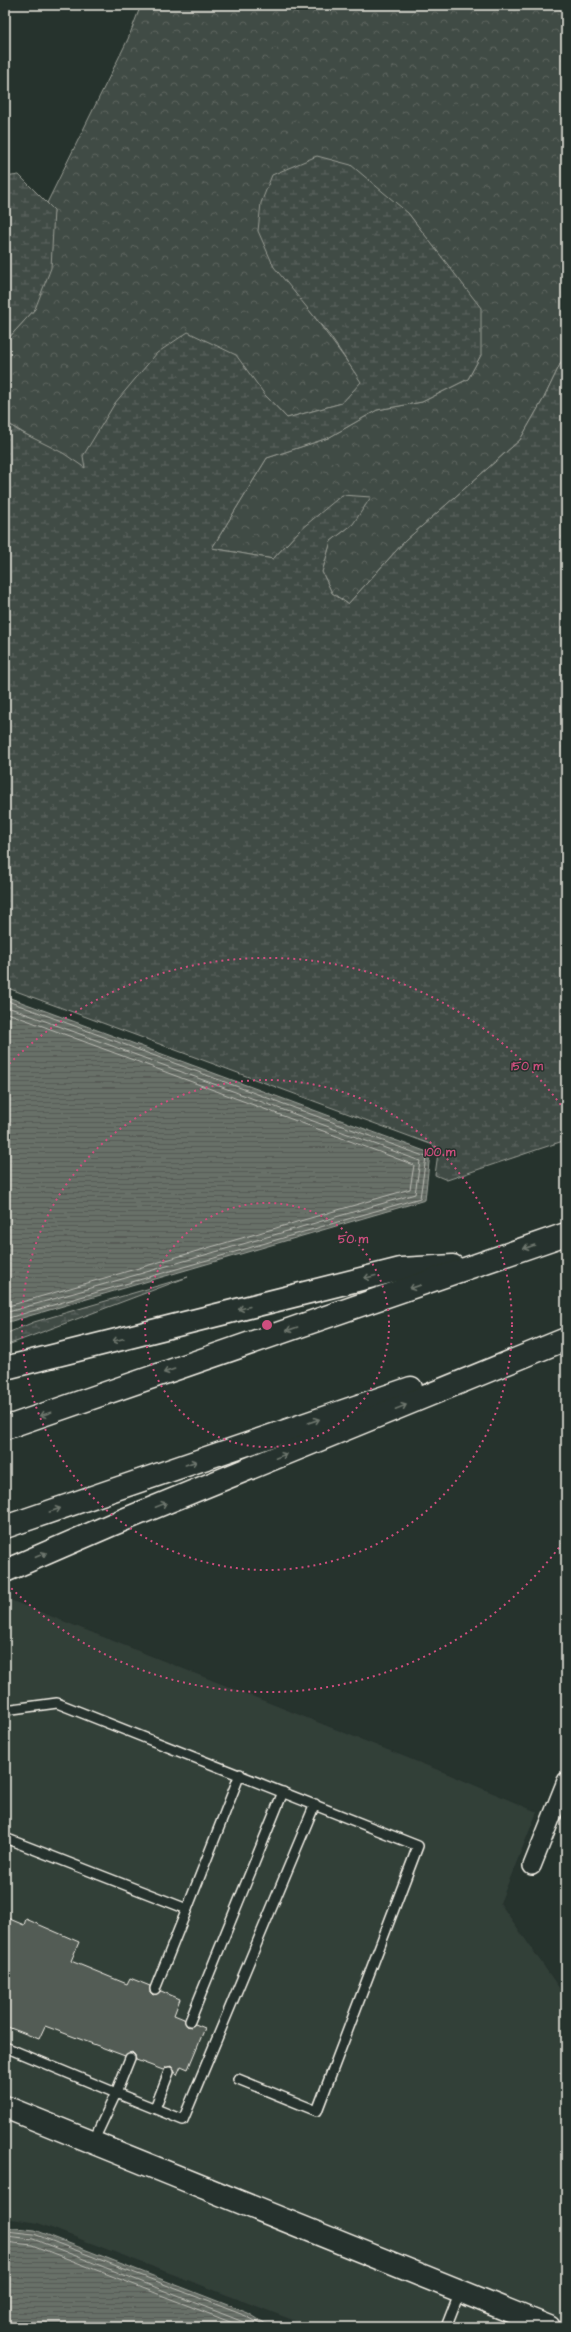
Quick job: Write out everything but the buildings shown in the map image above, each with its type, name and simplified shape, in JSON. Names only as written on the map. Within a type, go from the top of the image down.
[{"type":"main road","points":[[5,1428],[566,1234]]},
{"type":"main road","points":[[5,1368],[401,1269],[478,1265]]},
{"type":"main road","points":[[5,1527],[566,1335]]},
{"type":"main road","points":[[5,1571],[111,1525],[566,1339]]},
{"type":"main road","points":[[5,2106],[549,2327]]},
{"type":"street","points":[[532,1866],[566,1781]]},
{"type":"lane","points":[[5,1710],[57,1703],[240,1774],[418,1846],[317,2111],[238,2079]]},
{"type":"lane","points":[[155,1989],[240,1774]]},
{"type":"lane","points":[[190,2021],[284,1792]]},
{"type":"lane","points":[[5,2047],[183,2120],[315,1804]]},
{"type":"lane","points":[[5,1838],[187,1909]]},
{"type":"lane","points":[[93,2142],[116,2093],[130,2058]]},
{"type":"lane","points":[[155,2108],[169,2072]]},
{"type":"lane","points":[[446,2327],[460,2292]]},
{"type":"shaded area","points":[[5,1598],[448,1774],[537,1812],[500,1903],[566,1998],[566,2313],[563,2322],[5,2096]]},
{"type":"shaded area","points":[[5,2117],[523,2327],[296,2327],[298,2322],[38,2223],[5,2218]]},
{"type":"green space","points":[[141,5],[566,5],[566,352],[544,398],[520,440],[405,541],[348,604],[332,593],[322,572],[331,541],[353,524],[301,529],[273,559],[212,548],[267,458],[328,438],[377,410],[422,402],[468,379],[481,355],[443,260],[408,213],[305,304],[362,382],[342,403],[287,418],[265,395],[85,469],[65,456],[24,434],[5,421],[5,342],[35,309],[54,211],[47,203],[128,39]]},
{"type":"green space","points":[[317,156],[351,165],[408,213],[481,308],[481,355],[468,379],[422,402],[377,410],[328,438],[267,458],[212,548],[273,559],[301,529],[342,495],[371,497],[353,524],[331,541],[322,572],[332,593],[348,604],[405,541],[520,440],[544,398],[566,352],[566,1140],[447,1180],[435,1175],[438,1153],[433,1145],[5,987],[5,421],[17,430],[63,453],[85,468],[83,456],[115,403],[157,353],[188,332],[236,355],[265,395],[287,418],[342,403],[361,382],[330,336],[274,267],[258,231],[261,203],[272,175]]},
{"type":"green space","points":[[19,175],[54,210],[51,268],[35,309],[5,342],[5,177]]},
{"type":"green space","points":[[188,1277],[5,1346],[5,1334],[34,1322]]},
{"type":"water","points":[[5,996],[430,1153],[425,1200],[5,1323]]},
{"type":"water","points":[[5,2227],[35,2230],[248,2313],[271,2327],[5,2327]]}]
